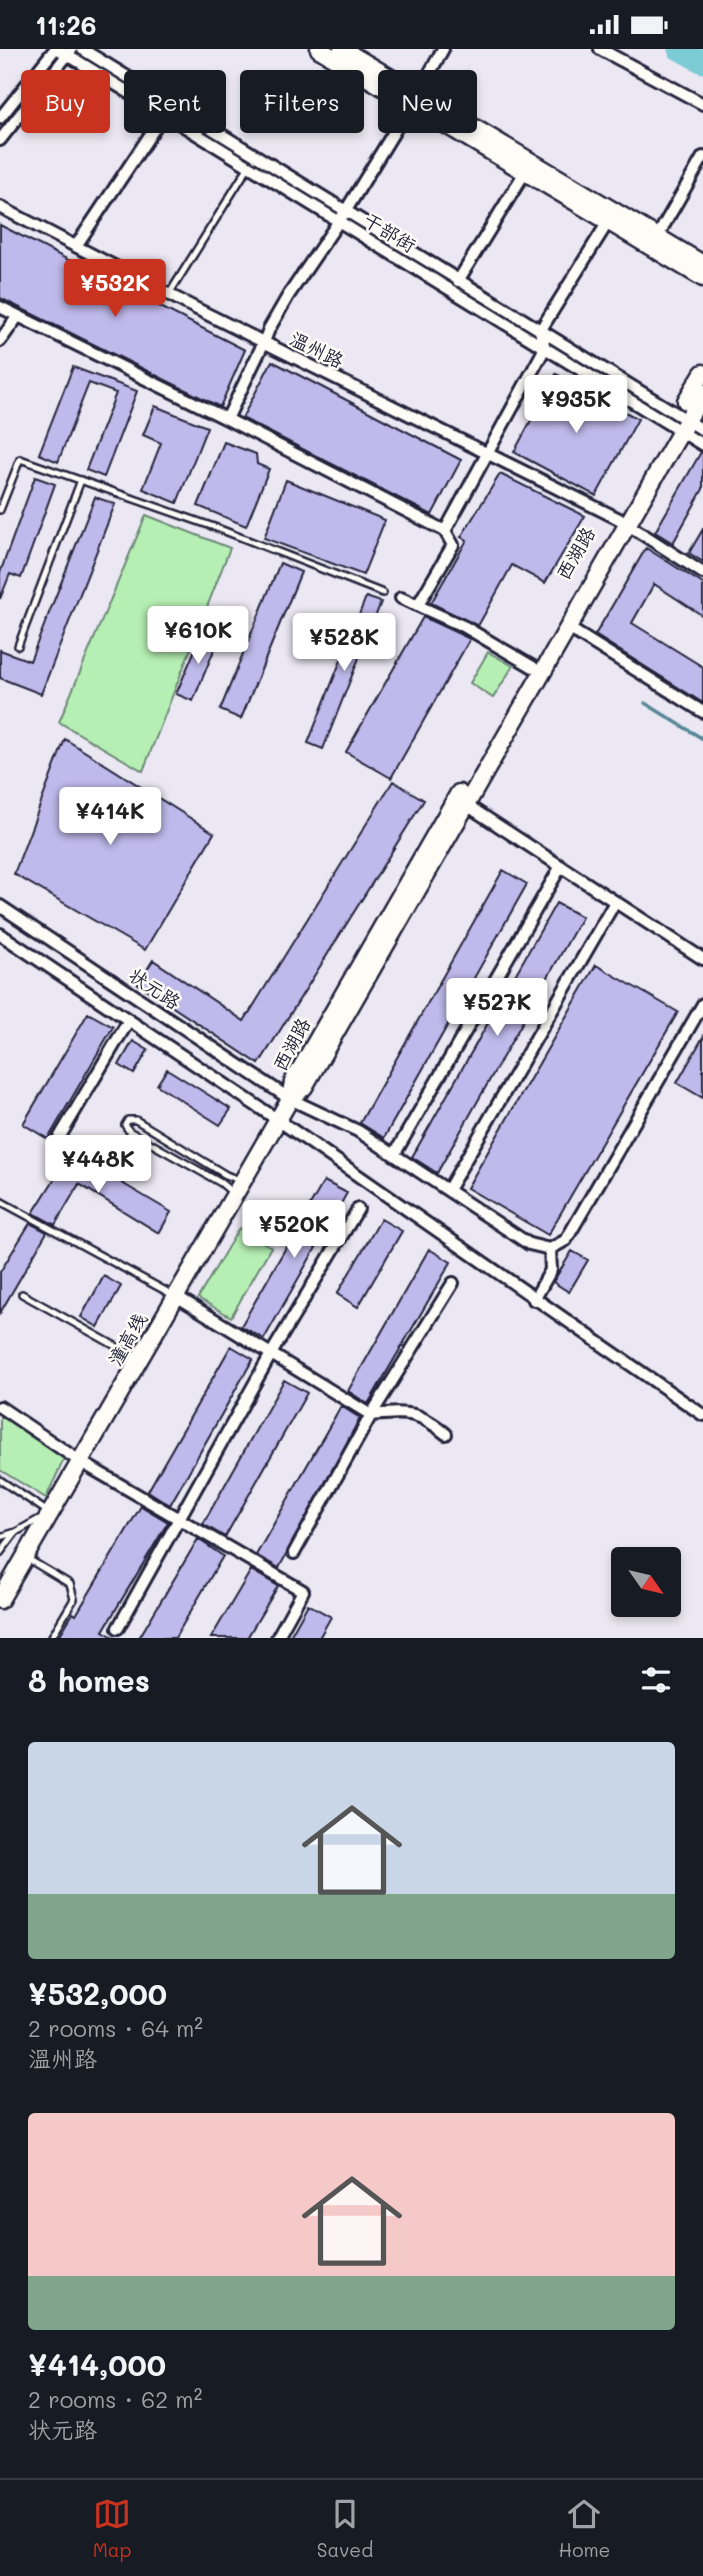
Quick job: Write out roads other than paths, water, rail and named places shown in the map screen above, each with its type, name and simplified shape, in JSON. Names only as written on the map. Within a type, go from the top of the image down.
[{"type":"main road","points":[[319,49],[378,80]]},
{"type":"main road","points":[[342,49],[378,74]]},
{"type":"main road","points":[[466,133],[525,172],[703,278]]},
{"type":"main road","points":[[475,133],[703,264]]},
{"type":"main road","name":"西湖路","points":[[290,1100],[293,1081],[567,627],[679,423],[703,373]]},
{"type":"main road","name":"西湖路","points":[[679,423],[703,393]]},
{"type":"main road","name":"西湖路","points":[[461,801],[533,667],[623,521]]},
{"type":"main road","name":"潼高线","points":[[0,1600],[290,1100]]},
{"type":"street","name":"干部街","points":[[82,49],[545,348],[679,423],[703,430]]},
{"type":"street","points":[[431,70],[443,49]]},
{"type":"street","points":[[600,49],[703,104]]},
{"type":"street","name":"干部街","points":[[63,51],[124,89]]},
{"type":"street","points":[[0,118],[63,51]]},
{"type":"street","points":[[0,140],[63,51]]},
{"type":"street","points":[[76,246],[151,133]]},
{"type":"street","name":"干部街","points":[[195,133],[249,166],[458,281],[540,331],[679,423],[703,446]]},
{"type":"street","points":[[227,419],[269,329],[288,296],[342,217],[394,133]]},
{"type":"street","points":[[657,237],[703,157]]},
{"type":"street","points":[[458,281],[525,172]]},
{"type":"street","name":"温州路","points":[[0,207],[623,521],[703,573]]},
{"type":"street","points":[[445,531],[545,348],[540,331],[608,222]]},
{"type":"street","points":[[0,307],[445,531],[453,545],[418,605]]},
{"type":"street","points":[[0,341],[18,316]]},
{"type":"street","points":[[401,598],[465,627],[533,667]]},
{"type":"street","points":[[567,627],[703,712]]},
{"type":"street","points":[[461,801],[703,959]]},
{"type":"street","points":[[394,1155],[561,866]]},
{"type":"street","points":[[448,1190],[615,902]]},
{"type":"street","name":"状元路","points":[[0,906],[290,1100],[358,1131],[529,1244],[550,1249]]},
{"type":"street","points":[[0,934],[278,1120],[703,1415]]},
{"type":"street","points":[[534,1300],[551,1270],[550,1249],[566,1240],[703,1004]]},
{"type":"street","points":[[60,1138],[129,1020]]},
{"type":"street","points":[[118,1627],[271,1354],[358,1209]]},
{"type":"street","points":[[293,1553],[371,1415],[453,1283]]},
{"type":"street","points":[[176,1296],[371,1415],[408,1411],[432,1422],[446,1434]]},
{"type":"street","points":[[0,1407],[80,1462],[303,1591],[277,1638]]},
{"type":"lane","points":[[169,294],[249,166]]},
{"type":"lane","points":[[0,510],[20,459],[217,528],[383,593]]},
{"type":"lane","points":[[18,646],[81,480]]},
{"type":"lane","points":[[128,1120],[136,1121],[226,1175],[239,1188],[221,1183],[129,1131],[125,1125],[128,1120]]},
{"type":"lane","points":[[0,1201],[176,1296]]},
{"type":"lane","points":[[22,1294],[139,1360]]},
{"type":"lane","points":[[0,1480],[51,1513],[16,1532],[0,1537]]},
{"type":"lane","points":[[0,1553],[16,1532]]},
{"type":"lane","points":[[25,1557],[70,1584],[74,1599],[51,1638]]},
{"type":"waterway","points":[[679,49],[703,62]]},
{"type":"waterway","points":[[645,703],[703,739]]}]
